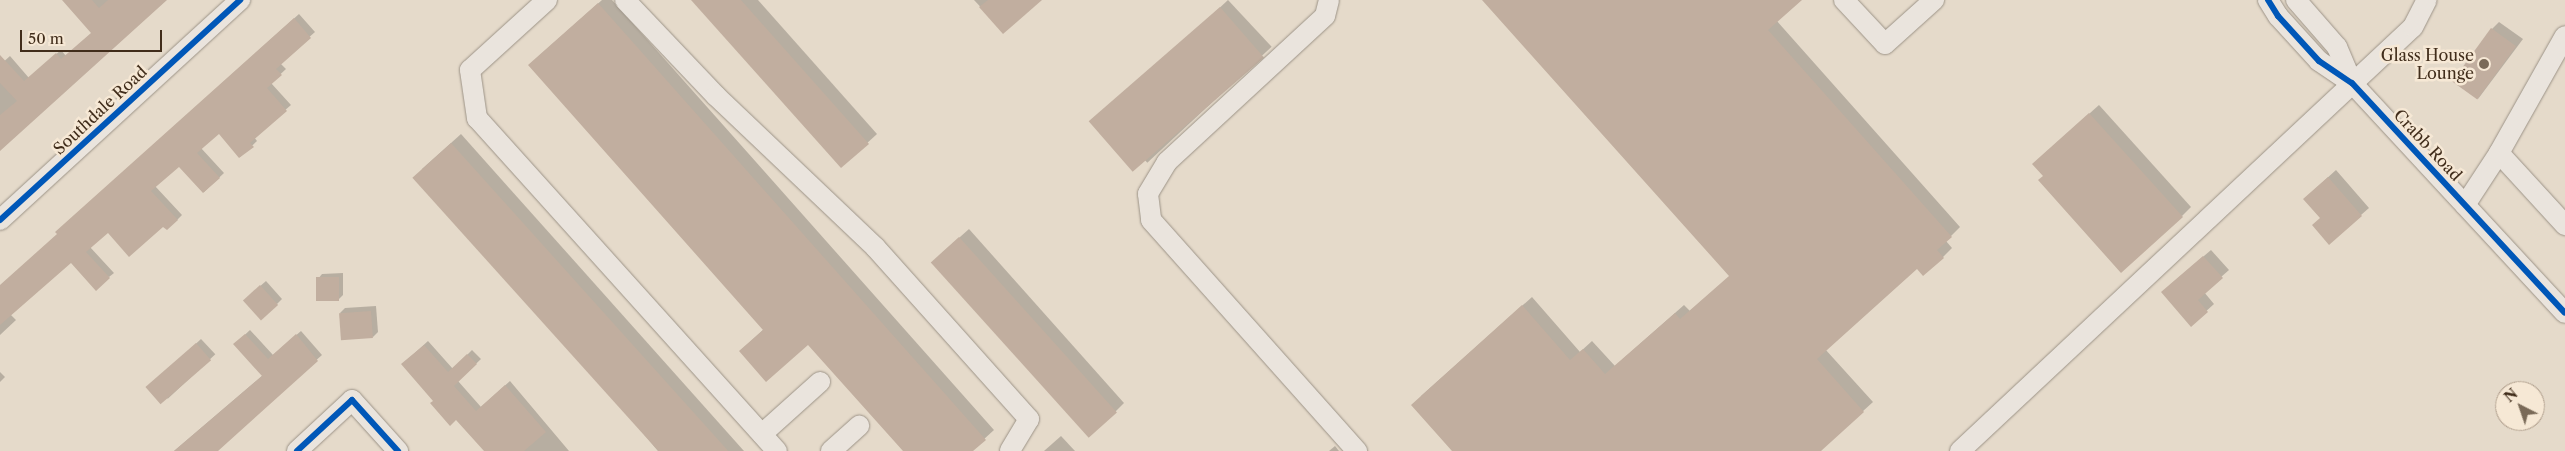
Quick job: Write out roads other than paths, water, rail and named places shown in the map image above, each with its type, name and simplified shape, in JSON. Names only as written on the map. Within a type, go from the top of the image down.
[{"type":"street","name":"Southdale Road","points":[[0,220],[240,0]]},
{"type":"street","points":[[547,0],[470,70],[478,118],[777,451]]},
{"type":"street","points":[[625,0],[716,96],[875,247],[1029,419],[1010,451]]},
{"type":"street","points":[[1329,0],[1325,16],[1167,162],[1148,194],[1151,220],[1357,451]]},
{"type":"street","points":[[1844,0],[1885,44],[1924,3]]},
{"type":"street","name":"Crabb Road","points":[[2296,0],[2337,47],[2352,83]]},
{"type":"street","points":[[1960,451],[2307,129],[2352,83],[2413,27],[2426,0]]},
{"type":"street","name":"Crabb Road","points":[[2267,1],[2319,61],[2352,83],[2565,313]]},
{"type":"street","points":[[2465,204],[2499,153],[2565,36]]},
{"type":"street","points":[[2499,153],[2565,225]]},
{"type":"street","points":[[762,434],[820,382]]},
{"type":"street","points":[[297,451],[352,400],[398,451]]},
{"type":"street","points":[[831,451],[859,426]]},
{"type":"place","name":"Glass House Lounge","points":[[2484,64]]}]
